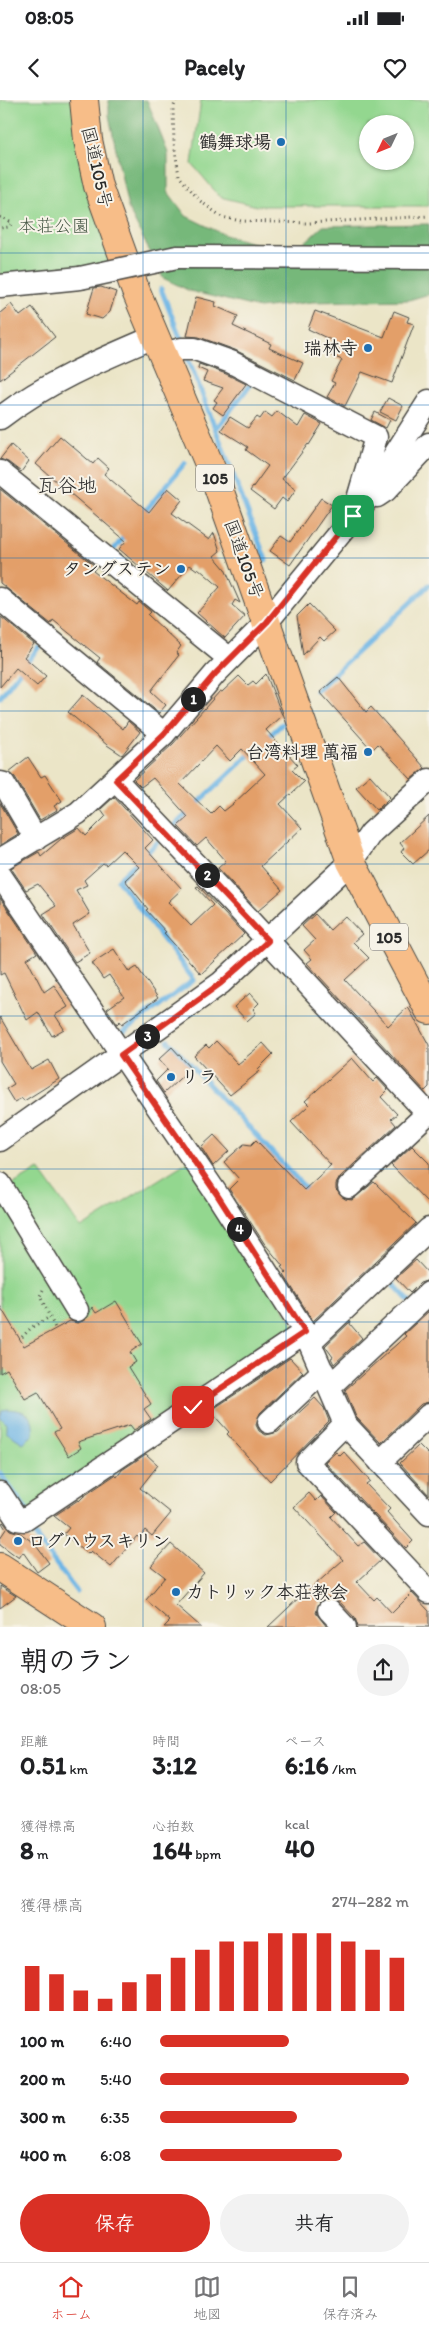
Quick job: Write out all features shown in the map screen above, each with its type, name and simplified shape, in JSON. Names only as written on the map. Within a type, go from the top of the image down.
[{"type":"main road","name":"国道105号","points":[[84,100],[88,140],[98,186],[173,347],[215,478],[351,862],[426,997]]},
{"type":"main road","points":[[0,1567],[92,1627]]},
{"type":"street","points":[[0,286],[80,278],[178,256],[429,258]]},
{"type":"street","points":[[0,418],[24,400],[72,372],[173,347],[231,362],[376,436],[357,511]]},
{"type":"street","points":[[0,860],[78,813],[164,734],[230,659],[267,622],[357,511],[429,401]]},
{"type":"street","points":[[357,511],[386,490],[429,444]]},
{"type":"street","points":[[0,472],[230,659]]},
{"type":"street","points":[[1,601],[164,734]]},
{"type":"street","points":[[116,780],[428,1114],[349,1187]]},
{"type":"street","points":[[0,1140],[221,983],[351,862],[371,833],[429,780]]},
{"type":"street","points":[[0,783],[4,784],[36,839]]},
{"type":"street","points":[[0,874],[216,1193],[308,1337],[344,1424],[429,1514]]},
{"type":"street","points":[[0,1184],[77,1310]]},
{"type":"street","points":[[0,1493],[17,1519],[24,1520],[308,1337],[429,1228]]},
{"type":"street","points":[[269,1422],[326,1379],[429,1292]]},
{"type":"street","points":[[380,1462],[429,1415]]},
{"type":"street","points":[[344,1424],[307,1462],[429,1592]]},
{"type":"street","points":[[329,1610],[345,1627]]},
{"type":"path","points":[[176,100],[173,110],[174,142],[179,176],[200,201],[222,217],[241,221],[309,223],[429,216]]},
{"type":"path","points":[[0,217],[12,223],[9,227],[0,228]]},
{"type":"path","points":[[56,1330],[40,1296],[44,1289],[59,1281]]},
{"type":"path","points":[[22,1337],[32,1327],[50,1317]]},
{"type":"green space","name":"本荘公園","points":[[0,100],[84,100],[127,267],[0,286]]},
{"type":"green space","points":[[109,100],[147,100],[168,153],[168,192],[186,216],[225,235],[281,251],[301,246],[323,226],[429,224],[429,294],[409,300],[312,302],[259,308],[190,291],[163,278],[128,208],[109,115]]},
{"type":"green space","name":"鶴舞球場","points":[[201,100],[429,100],[429,206],[257,206],[220,197],[192,164]]},
{"type":"green space","points":[[190,1160],[301,1336],[20,1518],[0,1488],[0,1192],[39,1169],[81,1228]]},
{"type":"water","points":[[7,1409],[25,1412],[33,1422],[33,1435],[23,1443],[6,1432],[6,1423],[0,1417],[2,1411]]},
{"type":"building","points":[[101,287],[116,292],[110,312],[102,319],[86,314],[94,288]]},
{"type":"building","points":[[196,297],[216,302],[215,306],[238,316],[233,326],[271,344],[269,348],[303,363],[295,380],[235,350],[199,337],[187,336]]},
{"type":"building","points":[[11,304],[20,316],[32,307],[55,337],[0,380],[0,313]]},
{"type":"building","name":"瑞林寺","points":[[315,311],[384,337],[394,311],[409,317],[407,322],[414,324],[392,383],[362,372],[345,406],[327,397],[335,383],[331,381],[342,360],[328,354],[333,341],[308,329]]},
{"type":"building","points":[[199,364],[246,384],[223,415],[213,408],[217,402],[214,400],[223,388],[203,381],[207,372],[198,368]]},
{"type":"building","points":[[388,398],[403,406],[396,420],[380,412]]},
{"type":"building","points":[[277,411],[298,427],[305,415],[322,424],[309,445],[282,479],[296,489],[287,502],[282,498],[274,509],[250,491],[268,466],[246,450],[248,447],[221,430],[230,417],[248,428],[257,417],[260,419],[265,412],[272,417]]},
{"type":"building","points":[[375,412],[390,420],[386,428],[371,420]]},
{"type":"building","points":[[60,436],[93,464],[98,458],[109,468],[104,474],[149,512],[168,488],[182,500],[172,513],[209,540],[214,533],[220,551],[214,556],[225,569],[240,603],[235,600],[232,605],[245,616],[225,638],[197,613],[220,587],[198,568],[197,570],[190,565],[168,591],[119,549],[126,541],[36,464]]},
{"type":"building","points":[[11,445],[29,461],[21,472],[8,462],[0,459]]},
{"type":"building","points":[[0,489],[96,567],[93,571],[137,605],[139,602],[151,612],[148,615],[181,646],[176,653],[179,655],[151,691],[166,705],[159,713],[97,662],[100,658],[53,620],[51,624],[0,583]]},
{"type":"building","points":[[321,498],[332,505],[290,565],[270,551],[281,536],[290,542]]},
{"type":"building","points":[[309,604],[335,631],[324,641],[320,637],[303,655],[297,616]]},
{"type":"building","points":[[1,617],[34,644],[24,657],[46,676],[37,686],[16,668],[0,687]]},
{"type":"building","points":[[266,674],[282,715],[266,730],[298,765],[292,770],[304,782],[280,804],[302,828],[261,866],[282,890],[258,911],[218,868],[226,861],[206,838],[197,846],[178,826],[188,817],[153,778],[141,787],[134,780],[173,744],[220,691],[222,692],[239,676],[248,685],[253,681],[256,684]],"holes":[[[216,746],[230,761],[242,749],[265,774],[224,811],[219,806],[211,814],[180,784]]]},
{"type":"building","points":[[338,677],[366,712],[371,707],[425,768],[411,779],[378,744],[372,750],[320,692]]},
{"type":"building","points":[[83,695],[123,729],[128,721],[140,732],[122,755],[107,745],[68,712]]},
{"type":"building","points":[[28,757],[41,777],[45,775],[62,801],[54,806],[57,810],[40,820],[15,777],[9,772]]},
{"type":"building","points":[[370,775],[390,797],[377,810],[356,787]]},
{"type":"building","points":[[114,797],[153,840],[145,848],[182,889],[168,902],[191,926],[213,905],[196,887],[198,886],[244,934],[201,974],[164,933],[166,932],[146,910],[148,909],[125,880],[139,867],[122,850],[106,865],[103,863],[84,880],[87,885],[76,890],[90,914],[73,925],[90,953],[75,962],[43,914],[56,906],[38,884],[26,890],[11,868],[39,852],[41,856],[61,839],[79,828],[86,836],[106,816],[101,809]]},
{"type":"building","points":[[0,803],[18,834],[0,845]]},
{"type":"building","points":[[429,816],[429,850],[413,864],[401,852],[404,848],[400,843]]},
{"type":"building","points":[[0,898],[37,953],[27,959],[44,992],[54,985],[68,1007],[55,1015],[64,1029],[52,1036],[38,1012],[27,1020],[4,973],[0,975]]},
{"type":"building","points":[[315,914],[330,930],[345,916],[362,934],[353,942],[369,958],[345,980],[388,1026],[408,1007],[429,1045],[429,1087],[425,1091],[307,963],[312,959],[304,950],[315,940],[302,926]]},
{"type":"building","points":[[114,949],[129,972],[137,967],[158,998],[122,1024],[120,1021],[117,1024],[107,1009],[124,997],[109,975],[103,979],[92,963]]},
{"type":"building","points":[[250,993],[259,1003],[253,1009],[256,1013],[247,1021],[234,1007]]},
{"type":"building","points":[[0,1017],[31,1070],[49,1060],[59,1079],[24,1101],[22,1098],[14,1102],[6,1089],[14,1084],[0,1061]]},
{"type":"building","points":[[216,1041],[238,1064],[263,1043],[273,1054],[258,1069],[260,1071],[230,1095],[194,1056],[206,1045],[209,1048]]},
{"type":"building","name":"リラ","points":[[172,1047],[191,1068],[164,1093],[156,1081],[168,1069],[159,1059]]},
{"type":"building","points":[[352,1058],[373,1082],[377,1078],[388,1090],[381,1097],[397,1114],[391,1119],[396,1125],[340,1177],[336,1184],[336,1190],[345,1199],[352,1200],[374,1182],[416,1223],[313,1321],[284,1275],[286,1273],[281,1267],[283,1266],[264,1243],[229,1189],[239,1179],[224,1162],[244,1144],[251,1145],[256,1140],[304,1190],[331,1165],[291,1122],[309,1105],[305,1101]]},
{"type":"building","points":[[214,1135],[229,1151],[213,1166],[201,1147]]},
{"type":"building","points":[[412,1146],[429,1163],[429,1204],[391,1165]]},
{"type":"building","points":[[416,1260],[429,1274],[429,1280],[420,1283],[410,1293],[396,1278]]},
{"type":"building","points":[[116,1301],[142,1344],[130,1352],[136,1362],[128,1367],[151,1404],[144,1409],[151,1419],[134,1430],[130,1425],[78,1442],[81,1448],[69,1456],[54,1432],[60,1429],[38,1392],[25,1399],[7,1369],[0,1373],[0,1306],[24,1346],[70,1321],[77,1323],[83,1321],[88,1317],[92,1307],[96,1313]]},
{"type":"building","points":[[429,1311],[429,1402],[421,1404],[381,1443],[356,1417],[345,1390],[406,1336],[404,1334]]},
{"type":"building","points":[[351,1321],[350,1324],[362,1338],[334,1364],[331,1358],[333,1357],[325,1346]]},
{"type":"building","points":[[290,1358],[303,1372],[260,1413],[256,1425],[259,1431],[266,1435],[278,1432],[315,1398],[324,1408],[329,1421],[270,1481],[227,1434],[229,1432],[210,1411]]},
{"type":"building","points":[[419,1445],[429,1455],[429,1495],[400,1463]]},
{"type":"building","points":[[336,1452],[340,1456],[344,1452],[370,1481],[366,1484],[390,1509],[387,1512],[413,1541],[406,1548],[325,1462]]},
{"type":"building","points":[[146,1454],[158,1465],[140,1488],[171,1513],[152,1536],[145,1530],[139,1538],[137,1536],[111,1567],[91,1551],[88,1554],[64,1534],[69,1528],[54,1516],[115,1475],[117,1477],[122,1470]]},
{"type":"building","points":[[309,1493],[316,1501],[321,1496],[336,1512],[331,1517],[358,1546],[364,1542],[381,1560],[357,1582],[374,1600],[377,1597],[392,1613],[412,1593],[429,1611],[429,1627],[358,1627],[355,1618],[339,1601],[326,1597],[320,1601],[316,1613],[327,1627],[268,1627],[306,1591],[343,1560],[294,1507]]},
{"type":"building","points":[[3,1522],[10,1530],[20,1533],[34,1543],[49,1563],[37,1572],[23,1552],[19,1558],[0,1544],[0,1538],[6,1529]]},
{"type":"building","points":[[171,1544],[204,1573],[176,1605],[201,1627],[164,1627],[170,1621],[146,1600],[165,1577],[151,1566]]},
{"type":"building","points":[[0,1586],[16,1596],[0,1608]]},
{"type":"waterway","points":[[161,289],[182,342]]},
{"type":"waterway","points":[[187,355],[266,560]]},
{"type":"waterway","points":[[216,429],[253,381]]},
{"type":"waterway","points":[[142,515],[185,463]]},
{"type":"waterway","points":[[111,553],[127,533]]},
{"type":"waterway","points":[[316,691],[429,585]]},
{"type":"waterway","points":[[0,697],[38,648]]},
{"type":"waterway","points":[[266,739],[282,724]]},
{"type":"waterway","points":[[173,827],[252,752]]},
{"type":"waterway","points":[[118,1036],[194,980],[118,880],[162,838]]},
{"type":"waterway","points":[[168,1041],[309,1192]]},
{"type":"waterway","points":[[387,1277],[410,1302]]},
{"type":"waterway","points":[[0,1473],[26,1509]]},
{"type":"waterway","points":[[27,1525],[77,1592]]},
{"type":"place","name":"鶴舞球場","points":[[281,142]]},
{"type":"place","name":"瑞林寺","points":[[368,348]]},
{"type":"place","name":"タングステン","points":[[181,569]]},
{"type":"place","name":"台湾料理 萬福","points":[[368,752]]},
{"type":"place","name":"リラ","points":[[171,1077]]},
{"type":"place","name":"ログハウスキリン","points":[[18,1541]]},
{"type":"place","name":"カトリック本荘教会","points":[[176,1592]]},
{"type":"district","name":"瓦谷地","points":[[67,485]]},
{"type":"route","points":[[193,1407],[305,1332],[216,1193],[121,1055],[221,983],[268,941],[116,780],[164,734],[215,674],[267,622],[353,516]]}]
